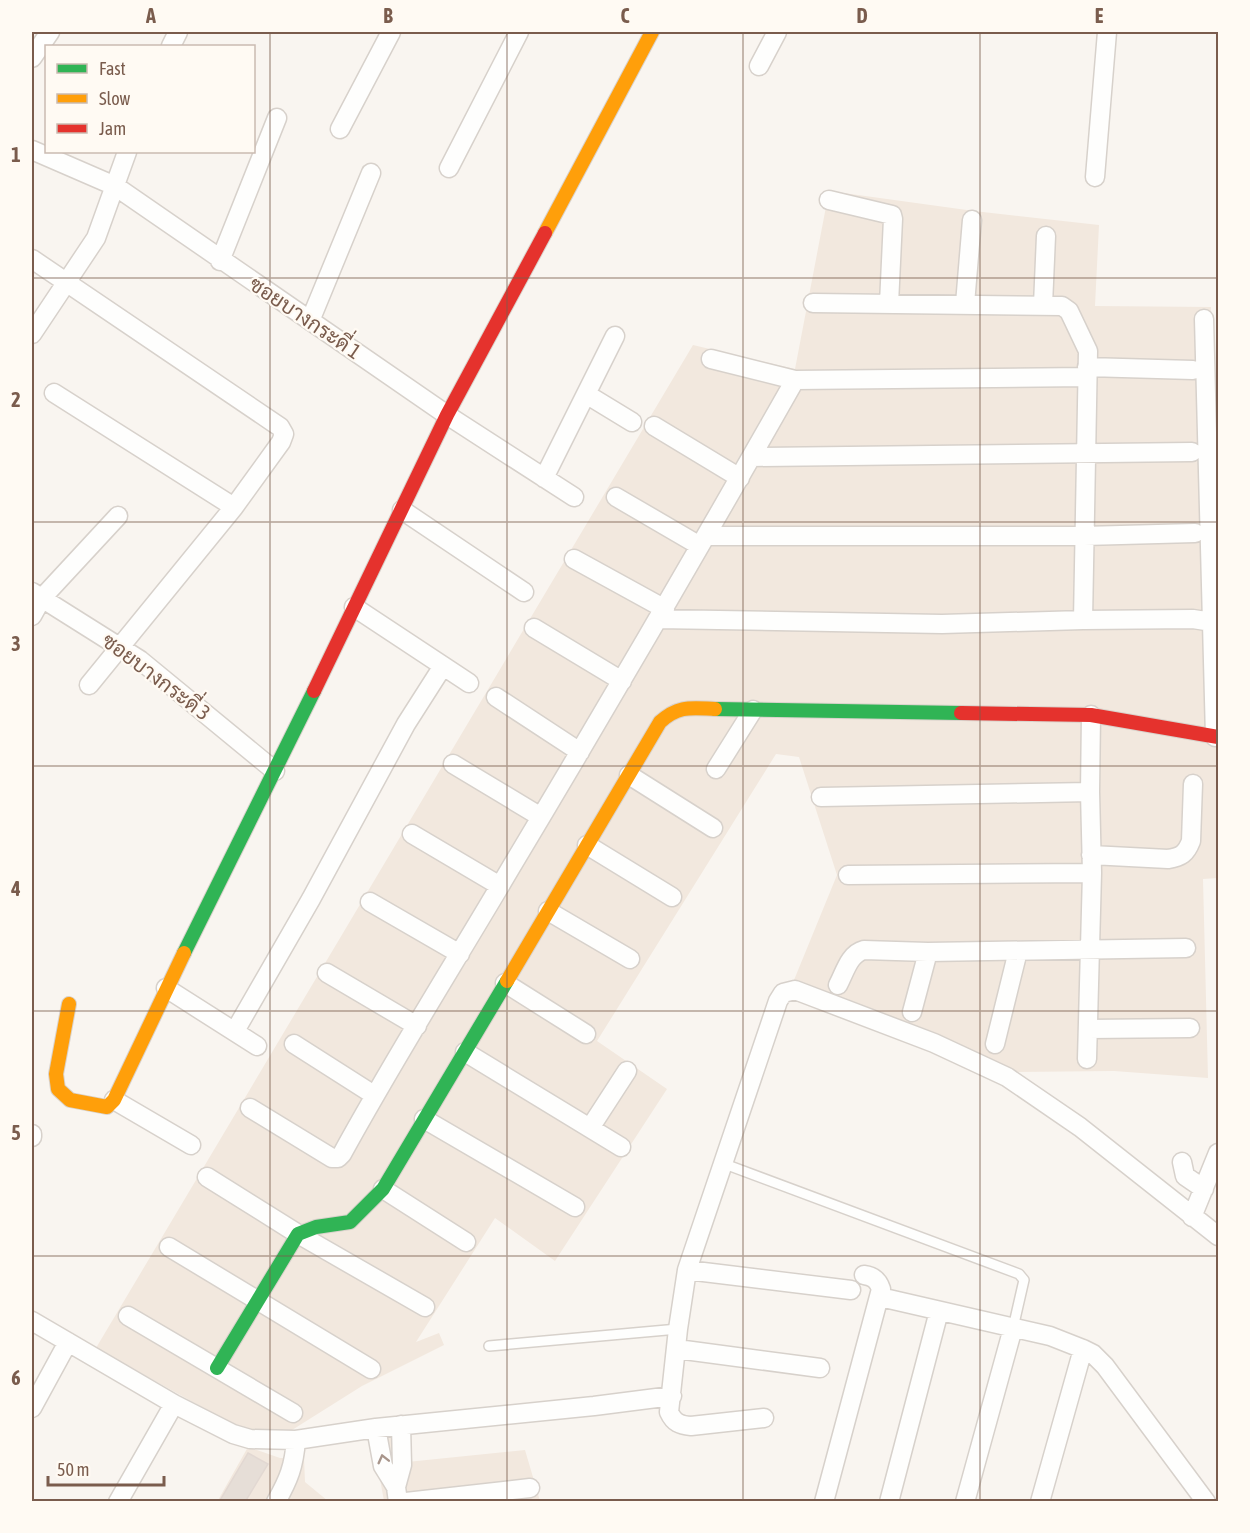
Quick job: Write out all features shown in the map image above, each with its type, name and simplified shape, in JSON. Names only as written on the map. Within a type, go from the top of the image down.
[{"type":"street","points":[[32,58],[51,32]]},
{"type":"street","points":[[340,129],[391,32]]},
{"type":"street","points":[[449,168],[519,32]]},
{"type":"street","points":[[69,1004],[56,1074],[58,1089],[70,1100],[107,1107],[114,1100],[166,988],[275,771],[447,415],[652,32]]},
{"type":"street","points":[[759,66],[777,32]]},
{"type":"street","points":[[1095,177],[1107,32]]},
{"type":"street","points":[[220,261],[277,118]]},
{"type":"street","name":"ซอยบางกระดี่ 1","points":[[32,150],[115,186],[220,261],[447,415],[574,497]]},
{"type":"street","points":[[32,334],[96,238],[127,153]]},
{"type":"street","points":[[310,321],[371,173]]},
{"type":"street","points":[[829,200],[892,215],[888,304]]},
{"type":"street","points":[[965,304],[972,220]]},
{"type":"street","points":[[1043,305],[1046,236]]},
{"type":"street","points":[[32,259],[280,427],[284,434],[281,442],[234,507],[89,685]]},
{"type":"street","points":[[813,303],[1043,305],[1062,306],[1070,311],[1088,351],[1083,620]]},
{"type":"street","points":[[217,1368],[298,1234],[316,1227],[350,1222],[383,1189],[660,722],[670,713],[684,708],[1091,715],[1217,737],[1204,319]]},
{"type":"street","points":[[543,477],[615,336]]},
{"type":"street","points":[[711,359],[795,380],[1193,370]]},
{"type":"street","points":[[250,1108],[335,1158],[342,1154],[374,1095],[662,614],[795,380]]},
{"type":"street","points":[[54,393],[234,507]]},
{"type":"street","points":[[586,394],[632,422]]},
{"type":"street","points":[[654,426],[740,478]]},
{"type":"street","points":[[752,457],[1192,452]]},
{"type":"street","points":[[616,497],[703,541],[1194,533]]},
{"type":"street","points":[[402,510],[524,592]]},
{"type":"street","points":[[32,616],[37,595],[118,516]]},
{"type":"street","points":[[574,560],[662,614],[942,624],[1215,617]]},
{"type":"street","name":"ซอยบางกระดี่ 3","points":[[37,595],[141,660],[275,771]]},
{"type":"street","points":[[354,607],[469,683]]},
{"type":"street","points":[[534,628],[622,681]]},
{"type":"street","points":[[235,1031],[311,899],[406,724],[443,666]]},
{"type":"street","points":[[496,697],[580,752]]},
{"type":"street","points":[[717,769],[753,710]]},
{"type":"street","points":[[1087,1059],[1091,715]]},
{"type":"street","points":[[453,764],[541,817]]},
{"type":"street","points":[[629,775],[713,828]]},
{"type":"street","points":[[848,875],[1180,858],[1191,842],[1193,784]]},
{"type":"street","points":[[821,797],[1090,792]]},
{"type":"street","points":[[412,834],[500,886]]},
{"type":"street","points":[[587,845],[672,897]]},
{"type":"street","points":[[370,902],[460,954]]},
{"type":"street","points":[[548,911],[630,959]]},
{"type":"street","points":[[838,985],[853,956],[864,950],[928,952],[1186,948]]},
{"type":"street","points":[[995,1044],[1018,951]]},
{"type":"street","points":[[912,1012],[928,952]]},
{"type":"street","points":[[327,973],[417,1026]]},
{"type":"street","points":[[505,983],[586,1034]]},
{"type":"street","points":[[166,988],[257,1046]]},
{"type":"street","points":[[764,1418],[691,1426],[679,1425],[672,1419],[669,1412],[687,1270],[777,1001],[783,993],[795,990],[934,1043],[1008,1077],[1080,1127],[1218,1236]]},
{"type":"street","points":[[1088,1029],[1190,1028]]},
{"type":"street","points":[[294,1044],[374,1095]]},
{"type":"street","points":[[465,1052],[621,1147]]},
{"type":"street","points":[[590,1128],[627,1071]]},
{"type":"street","points":[[114,1100],[191,1145]]},
{"type":"street","points":[[424,1119],[574,1207]]},
{"type":"street","points":[[1192,1216],[1218,1153]]},
{"type":"street","points":[[1182,1162],[1185,1176],[1204,1189]]},
{"type":"street","points":[[207,1177],[298,1234],[425,1307]]},
{"type":"street","points":[[383,1189],[466,1242]]},
{"type":"street","points":[[169,1247],[371,1369]]},
{"type":"street","points":[[687,1270],[851,1290]]},
{"type":"street","points":[[824,1502],[880,1297],[879,1282],[864,1275]]},
{"type":"street","points":[[880,1297],[1050,1336],[1093,1354],[1105,1366],[1206,1502]]},
{"type":"street","points":[[889,1502],[939,1311]]},
{"type":"street","points":[[128,1316],[293,1413]]},
{"type":"street","points":[[32,1321],[174,1404],[233,1434],[250,1439],[296,1440],[401,1425],[672,1396]]},
{"type":"street","points":[[965,1502],[1013,1328]]},
{"type":"street","points":[[32,1408],[68,1342]]},
{"type":"street","points":[[677,1349],[820,1368]]},
{"type":"street","points":[[1040,1502],[1083,1349]]},
{"type":"street","points":[[118,1502],[174,1404]]},
{"type":"street","points":[[400,1497],[401,1425]]},
{"type":"street","points":[[376,1428],[383,1466],[400,1497]]},
{"type":"street","points":[[276,1502],[290,1478],[295,1462],[296,1440]]},
{"type":"street","points":[[400,1497],[530,1488]]},
{"type":"lane","points":[[723,1162],[1019,1274],[1024,1280],[1013,1328]]},
{"type":"lane","points":[[489,1346],[678,1329]]},
{"type":"shaded area","points":[[829,191],[1099,225],[1095,306],[1211,307],[1210,351],[1214,468],[1218,468],[1218,878],[1203,879],[1208,1078],[1114,1071],[1012,1072],[966,1048],[794,980],[837,875],[799,757],[776,754],[597,1041],[667,1089],[555,1261],[495,1218],[416,1342],[439,1333],[444,1345],[362,1386],[292,1430],[263,1436],[252,1435],[96,1348],[693,345],[795,369]]},
{"type":"shaded area","points":[[406,1432],[407,1462],[525,1450],[540,1501],[384,1501],[372,1435]]},
{"type":"shaded area","points":[[248,1447],[280,1458],[304,1458],[305,1482],[328,1501],[217,1502]]},
{"type":"building","points":[[248,1453],[268,1464],[245,1502],[219,1502]]},
{"type":"traffic: fast","points":[[184,953],[314,691]]},
{"type":"traffic: fast","points":[[715,709],[961,713]]},
{"type":"traffic: fast","points":[[217,1368],[298,1234],[316,1227],[350,1222],[383,1189],[507,981]]},
{"type":"traffic: slow","points":[[545,233],[652,32]]},
{"type":"traffic: slow","points":[[507,981],[660,722],[679,710],[715,709]]},
{"type":"traffic: slow","points":[[69,1004],[56,1074],[58,1089],[70,1100],[107,1107],[114,1100],[184,953]]},
{"type":"traffic: jam","points":[[314,691],[447,415],[545,233]]},
{"type":"traffic: jam","points":[[961,713],[1091,715],[1218,737]]}]
